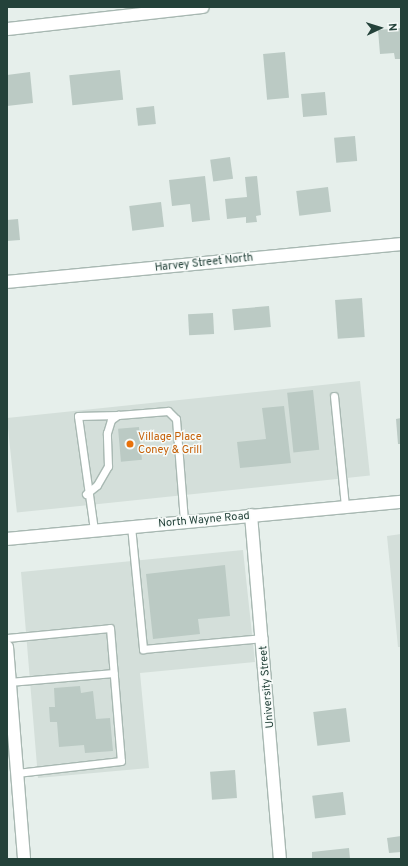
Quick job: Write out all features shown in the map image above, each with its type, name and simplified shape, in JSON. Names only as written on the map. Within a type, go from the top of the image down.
[{"type":"street","points":[[7,29],[203,7]]},
{"type":"street","name":"Harvey Street North","points":[[7,282],[401,244]]},
{"type":"street","name":"North Wayne Road","points":[[7,539],[130,526],[401,502]]},
{"type":"street","name":"University Street","points":[[251,515],[263,638],[280,859]]},
{"type":"street","points":[[7,647],[9,705],[17,773],[24,859]]},
{"type":"lane","points":[[334,396],[345,507]]},
{"type":"lane","points":[[94,530],[86,494],[78,416],[118,415],[168,411],[174,416],[177,433],[184,521]]},
{"type":"lane","points":[[86,494],[97,485],[108,466],[108,428],[118,415]]},
{"type":"lane","points":[[130,526],[142,650],[263,638]]},
{"type":"lane","points":[[7,638],[110,628],[121,761],[17,773]]},
{"type":"lane","points":[[9,682],[114,673]]},
{"type":"shaded area","points":[[360,381],[370,475],[17,513],[7,418]]},
{"type":"shaded area","points":[[401,534],[401,647],[398,647],[387,536]]},
{"type":"shaded area","points":[[243,550],[255,662],[140,673],[149,768],[38,778],[21,572]]},
{"type":"building","points":[[401,28],[401,59],[395,59],[394,53],[380,54],[378,30]]},
{"type":"building","points":[[285,52],[289,98],[267,100],[263,54]]},
{"type":"building","points":[[120,70],[123,100],[72,105],[69,75]]},
{"type":"building","points":[[30,72],[33,103],[7,106],[7,75]]},
{"type":"building","points":[[325,92],[327,115],[303,117],[301,94]]},
{"type":"building","points":[[154,106],[156,124],[138,126],[136,108]]},
{"type":"building","points":[[355,136],[357,161],[336,163],[334,138]]},
{"type":"building","points":[[230,157],[233,179],[213,182],[210,160]]},
{"type":"building","points":[[205,176],[210,220],[192,222],[190,204],[172,206],[169,180]]},
{"type":"building","points":[[257,176],[261,215],[256,216],[257,222],[246,223],[246,217],[227,219],[225,199],[247,197],[245,177]]},
{"type":"building","points":[[328,187],[331,212],[299,216],[296,191]]},
{"type":"building","points":[[161,202],[164,227],[132,231],[129,206]]},
{"type":"building","points":[[18,219],[20,240],[7,241],[7,220]]},
{"type":"building","points":[[362,298],[365,337],[338,339],[335,300]]},
{"type":"building","points":[[269,306],[271,327],[234,330],[232,309]]},
{"type":"building","points":[[213,313],[214,334],[189,335],[188,314]]},
{"type":"building","points":[[313,390],[319,450],[293,452],[287,393]]},
{"type":"building","points":[[284,406],[291,463],[240,468],[237,442],[266,439],[262,408]]},
{"type":"building","points":[[401,418],[401,444],[398,444],[396,419]]},
{"type":"building","name":"Village Place Coney & Grill","points":[[139,427],[142,460],[121,462],[118,429]]},
{"type":"building","points":[[225,565],[230,616],[198,619],[200,634],[153,639],[146,574]]},
{"type":"building","points":[[80,686],[81,693],[93,691],[96,719],[110,718],[113,751],[85,753],[84,745],[59,747],[57,722],[50,722],[49,707],[55,707],[54,688]]},
{"type":"building","points":[[346,708],[350,742],[317,746],[313,712]]},
{"type":"building","points":[[235,770],[237,798],[212,800],[210,772]]},
{"type":"building","points":[[343,792],[346,815],[315,819],[312,796]]},
{"type":"building","points":[[401,836],[401,852],[389,853],[387,838]]},
{"type":"building","points":[[349,848],[350,859],[312,859],[312,852]]},
{"type":"place","name":"Village Place Coney & Grill","points":[[130,444]]}]
